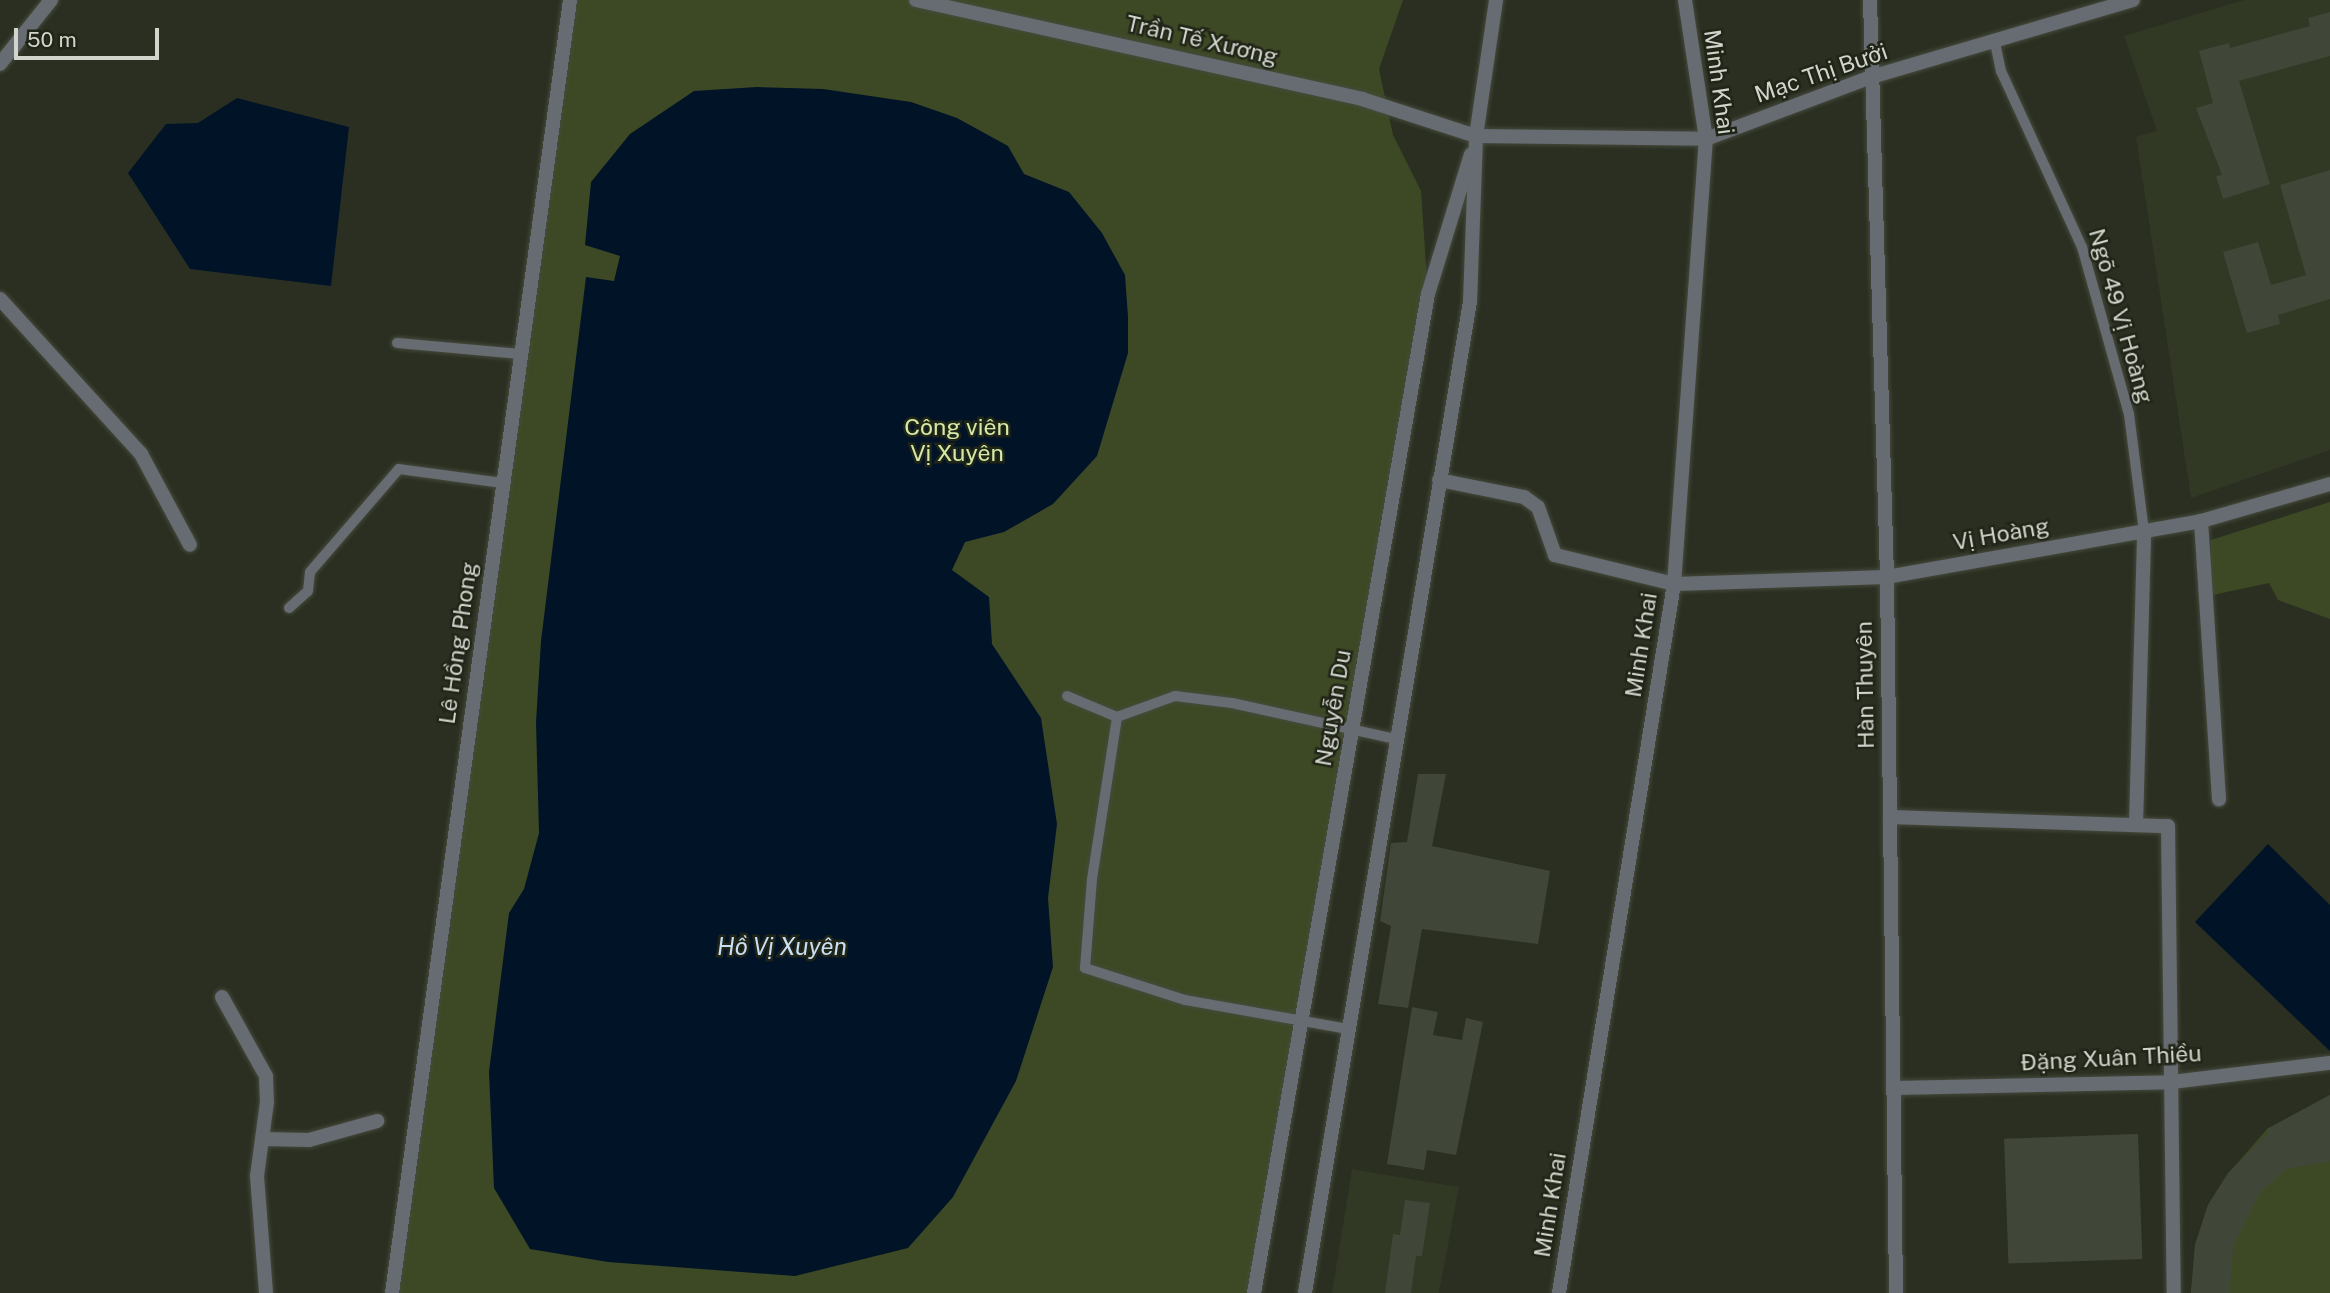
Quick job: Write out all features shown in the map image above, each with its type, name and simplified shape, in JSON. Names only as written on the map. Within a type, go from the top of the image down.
[{"type":"street","points":[[0,64],[51,0]]},
{"type":"street","name":"Lê Hồng Phong","points":[[392,1293],[570,0]]},
{"type":"street","name":"Trần Tế Xương","points":[[916,0],[1362,99],[1476,136]]},
{"type":"street","name":"Nguyễn Du","points":[[1304,1293],[1470,302],[1476,136],[1496,0]]},
{"type":"street","name":"Minh Khai","points":[[1559,1293],[1674,584],[1706,139],[1685,0]]},
{"type":"street","name":"Hàn Thuyên","points":[[1870,0],[1886,577],[1896,1293]]},
{"type":"street","name":"Mạc Thị Bưởi","points":[[1476,136],[1706,139],[1871,77],[1995,43],[2133,0]]},
{"type":"street","name":"Nguyễn Du","points":[[1254,1293],[1428,294],[1476,136]]},
{"type":"street","points":[[0,299],[141,454],[191,545]]},
{"type":"street","points":[[1439,480],[1524,496],[1538,508],[1555,555],[1674,584]]},
{"type":"street","name":"Vị Hoàng","points":[[1674,584],[1886,577],[2201,521],[2330,484]]},
{"type":"street","points":[[2201,521],[2219,799]]},
{"type":"street","points":[[2136,825],[2144,531]]},
{"type":"street","points":[[1890,817],[2168,826],[2174,1293]]},
{"type":"street","points":[[222,997],[265,1076],[257,1176],[266,1293]]},
{"type":"street","name":"Đặng Xuân Thiều","points":[[1894,1088],[2172,1082],[2330,1063]]},
{"type":"street","points":[[262,1139],[309,1140],[377,1121]]},
{"type":"lane","name":"Ngõ 49 Vị Hoàng","points":[[1995,43],[2001,71],[2082,247],[2129,414],[2144,531]]},
{"type":"lane","points":[[397,344],[521,354]]},
{"type":"lane","points":[[289,608],[308,591],[310,572],[399,469],[503,484]]},
{"type":"lane","points":[[1067,696],[1117,717],[1175,696],[1232,703],[1396,739]]},
{"type":"lane","points":[[1117,717],[1092,880],[1085,968],[1185,1000],[1301,1023],[1348,1029]]},
{"type":"shaded area","points":[[2244,0],[2330,0],[2330,450],[2191,498],[2136,137],[2157,131],[2124,36]]},
{"type":"shaded area","points":[[1352,1169],[1459,1187],[1439,1293],[1332,1293]]},
{"type":"green space","name":"Công viên Vị Xuyên","points":[[575,0],[1403,0],[1379,69],[1393,135],[1421,191],[1428,294],[1254,1293],[393,1293]]},
{"type":"green space","points":[[2330,502],[2330,619],[2278,600],[2269,583],[2208,596],[2211,540]]},
{"type":"green space","points":[[2330,1095],[2330,1293],[2191,1293],[2195,1245],[2208,1205],[2228,1174],[2267,1129]]},
{"type":"water","name":"Hồ Vị Xuyên","points":[[757,87],[823,89],[911,102],[957,118],[1008,146],[1024,174],[1069,192],[1102,233],[1125,275],[1128,317],[1128,353],[1097,456],[1053,504],[1004,532],[965,542],[952,570],[989,597],[992,644],[1041,718],[1057,824],[1048,898],[1053,967],[1016,1081],[953,1197],[908,1248],[795,1276],[608,1262],[530,1249],[494,1188],[489,1072],[509,913],[524,889],[539,833],[536,722],[541,641],[586,277],[614,281],[620,256],[585,245],[591,182],[630,134],[694,91]]},
{"type":"water","points":[[237,98],[349,127],[331,286],[190,269],[128,173],[166,124],[198,123]]},
{"type":"water","points":[[2268,844],[2330,905],[2330,1051],[2195,922]]},
{"type":"building","points":[[2330,12],[2330,56],[2239,81],[2270,184],[2223,199],[2216,176],[2222,175],[2196,108],[2213,103],[2199,51],[2229,43],[2230,48],[2310,26],[2308,18]]},
{"type":"building","points":[[2330,170],[2330,299],[2278,315],[2280,324],[2247,333],[2223,252],[2258,242],[2271,285],[2306,275],[2280,185]]},
{"type":"building","points":[[1418,774],[1446,774],[1432,846],[1550,871],[1538,944],[1422,929],[1408,1008],[1378,1004],[1391,926],[1380,921],[1391,843],[1407,842]]},
{"type":"building","points":[[1412,1007],[1438,1012],[1433,1035],[1462,1040],[1466,1018],[1483,1022],[1456,1155],[1427,1150],[1424,1170],[1387,1164]]},
{"type":"building","points":[[2330,1095],[2330,1161],[2287,1169],[2260,1192],[2233,1247],[2230,1293],[2191,1293],[2195,1245],[2208,1205],[2228,1173],[2269,1132],[2267,1129]]},
{"type":"building","points":[[2138,1134],[2142,1259],[2008,1264],[2004,1139]]},
{"type":"building","points":[[1405,1200],[1430,1203],[1422,1256],[1416,1256],[1411,1293],[1385,1293],[1393,1234],[1400,1235]]}]
